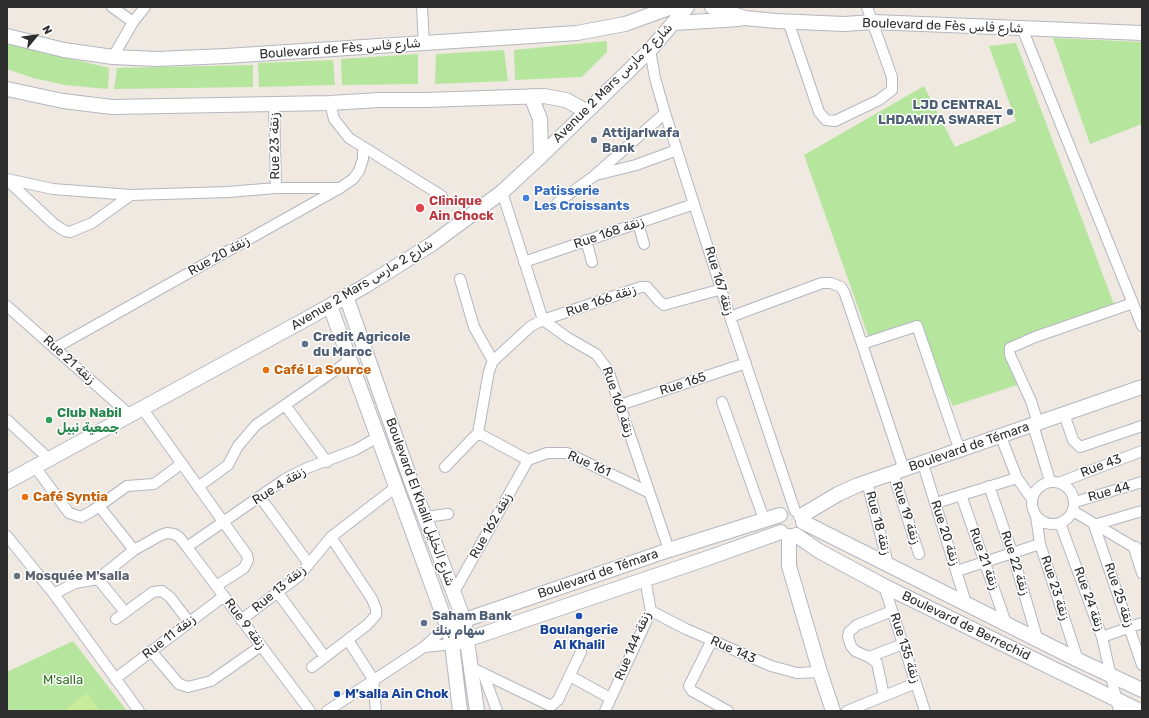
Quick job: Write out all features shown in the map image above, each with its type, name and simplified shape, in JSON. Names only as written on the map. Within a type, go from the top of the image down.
[{"type":"street","points":[[112,7],[134,22]]},
{"type":"street","points":[[113,57],[145,7]]},
{"type":"street","points":[[422,7],[424,44]]},
{"type":"street","name":"Boulevard de Fès شارع فاس","points":[[7,36],[64,50],[113,57],[157,59],[211,57],[577,33],[605,29],[625,24],[672,7]]},
{"type":"street","name":"Avenue 2 Mars شارع 2 مارس","points":[[7,482],[330,306],[432,244],[502,192],[541,156],[650,50],[687,7]]},
{"type":"street","name":"Boulevard de Fès شارع فاس","points":[[712,7],[745,18]]},
{"type":"street","points":[[788,21],[819,112],[823,118],[835,121],[879,100],[892,90],[892,77],[873,22],[866,7]]},
{"type":"street","name":"Boulevard de Fès شارع فاس","points":[[674,23],[716,22],[745,18],[844,24],[873,22],[1142,33]]},
{"type":"street","points":[[1022,28],[1142,326]]},
{"type":"street","name":"Rue 167 زنقة","points":[[650,50],[655,78],[665,113],[730,317],[799,516]]},
{"type":"street","points":[[7,89],[63,101],[112,107],[330,103],[379,100],[544,96],[566,100],[586,111]]},
{"type":"street","points":[[531,96],[540,119],[541,156]]},
{"type":"street","points":[[330,103],[334,120],[340,129],[363,148],[442,196]]},
{"type":"street","name":"Rue 23 زنقة","points":[[274,104],[276,188]]},
{"type":"street","points":[[557,203],[594,176],[665,113]]},
{"type":"street","name":"Rue 20 زنقة","points":[[55,348],[340,188],[353,179],[359,171],[363,159],[363,148]]},
{"type":"street","points":[[594,176],[636,165],[677,150]]},
{"type":"street","points":[[7,180],[53,189],[131,195],[228,192],[276,188],[340,188]]},
{"type":"street","points":[[7,180],[54,224],[65,232],[70,232],[92,223],[131,195]]},
{"type":"street","points":[[445,468],[478,433],[489,371],[493,361],[522,333],[543,320],[502,192]]},
{"type":"street","name":"Rue 168 زنقة","points":[[524,262],[694,204]]},
{"type":"street","points":[[638,223],[644,244]]},
{"type":"street","points":[[586,240],[592,262]]},
{"type":"street","points":[[460,279],[474,327],[493,361]]},
{"type":"street","name":"Rue 19 زنقة","points":[[730,317],[822,283],[831,283],[840,287],[845,294],[862,344],[920,554]]},
{"type":"street","name":"Rue 166 زنقة","points":[[543,320],[641,287],[647,287],[658,301],[664,305],[722,289]]},
{"type":"street","name":"Boulevard El Khalil شارع الخليل","points":[[346,296],[464,620],[478,671],[477,711]]},
{"type":"street","points":[[1050,481],[1031,401],[1010,355],[1010,348],[1035,337],[1133,303]]},
{"type":"street","name":"Rue 21 زنقة","points":[[7,306],[55,348],[136,412],[181,464],[244,549],[248,560],[244,568],[216,586]]},
{"type":"street","name":"Boulevard El Khalil شارع الخليل","points":[[330,306],[452,644],[460,711]]},
{"type":"street","name":"Rue 160 زنقة","points":[[543,320],[568,338],[596,354],[608,370],[648,492],[669,550]]},
{"type":"street","points":[[862,344],[916,326],[960,451]]},
{"type":"street","points":[[198,487],[228,465],[247,433],[350,360]]},
{"type":"street","name":"Rue 165","points":[[620,405],[746,363]]},
{"type":"street","name":"Boulevard de Témara","points":[[799,516],[838,494],[867,482],[923,464],[1142,387]]},
{"type":"street","points":[[722,402],[764,519]]},
{"type":"street","points":[[285,405],[327,462]]},
{"type":"street","points":[[1064,414],[1073,440],[1080,447],[1142,426]]},
{"type":"street","points":[[7,420],[49,459]]},
{"type":"street","points":[[478,433],[528,460]]},
{"type":"street","name":"Rue 4 زنقة","points":[[187,547],[285,479],[307,468],[327,462],[361,448],[378,437]]},
{"type":"street","points":[[1001,437],[1018,478],[1032,499]]},
{"type":"street","name":"Rue 43","points":[[1061,482],[1142,451]]},
{"type":"street","name":"Rue 161","points":[[528,460],[547,453],[567,453],[648,492]]},
{"type":"street","name":"Rue 162 زنقة","points":[[454,592],[528,460]]},
{"type":"street","points":[[35,467],[63,506],[73,516],[84,516],[126,486],[154,484],[181,464]]},
{"type":"street","name":"Rue 20 زنقة","points":[[923,464],[966,602]]},
{"type":"street","points":[[936,503],[1018,478]]},
{"type":"street","points":[[1074,507],[1068,519],[1060,523],[1048,524],[1036,516],[1032,506],[1032,499],[1040,486],[1050,481],[1061,482],[1070,489],[1074,507],[1094,525],[1139,548],[1142,573]]},
{"type":"street","name":"Rue 18 زنقة","points":[[867,482],[888,564]]},
{"type":"street","name":"Rue 44","points":[[1074,507],[1142,482]]},
{"type":"street","name":"Rue 22 زنقة","points":[[989,486],[1012,552],[1038,640]]},
{"type":"street","name":"Rue 13 زنقة","points":[[241,620],[278,593],[298,576],[331,537],[396,487]]},
{"type":"street","name":"Rue 21 زنقة","points":[[961,495],[1006,623]]},
{"type":"street","points":[[260,497],[309,564]]},
{"type":"street","points":[[54,594],[74,583],[98,579],[134,550],[100,506]]},
{"type":"street","points":[[788,510],[799,516],[801,530],[789,534],[777,525],[780,515],[788,510]]},
{"type":"street","points":[[1094,525],[1142,511]]},
{"type":"street","points":[[425,516],[448,514]]},
{"type":"street","name":"Boulevard de Témara","points":[[328,711],[373,679],[424,647],[446,626],[669,550],[780,515]]},
{"type":"street","name":"Boulevard de Berrechid","points":[[799,516],[888,564],[966,602],[1078,660],[1142,690]]},
{"type":"street","name":"Rue 23 زنقة","points":[[1036,516],[1040,544],[1078,660]]},
{"type":"street","name":"Rue 24 زنقة","points":[[1060,523],[1102,636],[1112,676],[1117,705]]},
{"type":"street","name":"Rue 25 زنقة","points":[[1094,525],[1142,665]]},
{"type":"street","name":"Rue 9 زنقة","points":[[134,550],[154,538],[168,533],[179,537],[310,711]]},
{"type":"street","points":[[789,534],[789,566],[820,672],[834,711]]},
{"type":"street","name":"Boulevard de Témara","points":[[424,647],[452,644],[645,579],[789,534]]},
{"type":"street","name":"Boulevard de Berrechid","points":[[789,534],[884,586],[1117,705],[1140,711]]},
{"type":"street","points":[[7,536],[54,594],[139,711]]},
{"type":"street","points":[[312,667],[348,640],[376,615],[376,609],[372,599],[331,537]]},
{"type":"street","points":[[957,572],[1012,552],[1040,544]]},
{"type":"street","points":[[98,579],[126,612]]},
{"type":"street","name":"Rue 144 زنقة","points":[[605,711],[651,612],[645,579]]},
{"type":"street","name":"Rue 135 زنقة","points":[[884,586],[925,711]]},
{"type":"street","points":[[116,619],[153,592],[162,590],[170,597],[188,622]]},
{"type":"street","points":[[278,593],[325,657]]},
{"type":"street","name":"Rue 11 زنقة","points":[[115,679],[224,596]]},
{"type":"street","points":[[884,696],[877,664],[870,657],[855,651],[851,646],[848,637],[849,632],[862,622],[892,611]]},
{"type":"street","name":"Rue 143","points":[[651,612],[787,672],[820,672]]},
{"type":"street","points":[[1102,636],[1142,623]]},
{"type":"street","points":[[348,640],[373,679],[376,711]]},
{"type":"street","points":[[712,640],[689,686],[692,691],[709,707],[728,711]]},
{"type":"street","points":[[870,657],[903,644]]},
{"type":"street","points":[[151,651],[179,684],[188,687],[212,681],[261,646]]},
{"type":"street","points":[[478,671],[551,706],[558,700],[580,652]]},
{"type":"street","points":[[478,671],[497,711]]},
{"type":"street","points":[[570,676],[610,698]]},
{"type":"street","points":[[847,711],[916,683]]},
{"type":"green space","points":[[1053,38],[1142,42],[1142,124],[1090,144]]},
{"type":"green space","points":[[607,41],[607,52],[582,77],[515,80],[514,50]]},
{"type":"green space","points":[[7,43],[109,68],[108,89],[65,85],[33,78],[7,69]]},
{"type":"green space","points":[[1016,43],[1115,307],[1007,350],[1020,384],[953,406],[915,332],[871,344],[804,155],[924,86],[955,147],[1016,121],[989,46]]},
{"type":"green space","points":[[504,50],[508,81],[435,84],[436,54]]},
{"type":"green space","points":[[418,54],[418,84],[342,85],[341,59]]},
{"type":"green space","points":[[333,60],[335,85],[259,87],[258,63]]},
{"type":"green space","points":[[253,65],[253,87],[114,89],[117,68]]},
{"type":"green space","name":"M'salla","points":[[73,641],[127,711],[7,711],[7,672]]},
{"type":"green space","points":[[87,693],[100,711],[63,711]]},
{"type":"place","name":"LJD CENTRAL LHDAWIYA SWARET","points":[[1010,112]]},
{"type":"place","name":"Attijarlwafa Bank","points":[[594,140]]},
{"type":"place","name":"Patisserie Les Croissants","points":[[526,198]]},
{"type":"place","name":"Clinique Ain Chock","points":[[420,208]]},
{"type":"place","name":"Credit Agricole du Maroc","points":[[305,344]]},
{"type":"place","name":"Café La Source","points":[[266,370]]},
{"type":"place","name":"Club Nabil جمعية نبيل","points":[[49,420]]},
{"type":"place","name":"Café Syntia","points":[[25,497]]},
{"type":"place","name":"Mosquée M'salla","points":[[17,576]]},
{"type":"place","name":"Boulangerie Al Khalil","points":[[579,616]]},
{"type":"place","name":"Saham Bank سهام بنك","points":[[424,623]]},
{"type":"place","name":"M'salla Ain Chok","points":[[337,694]]}]
